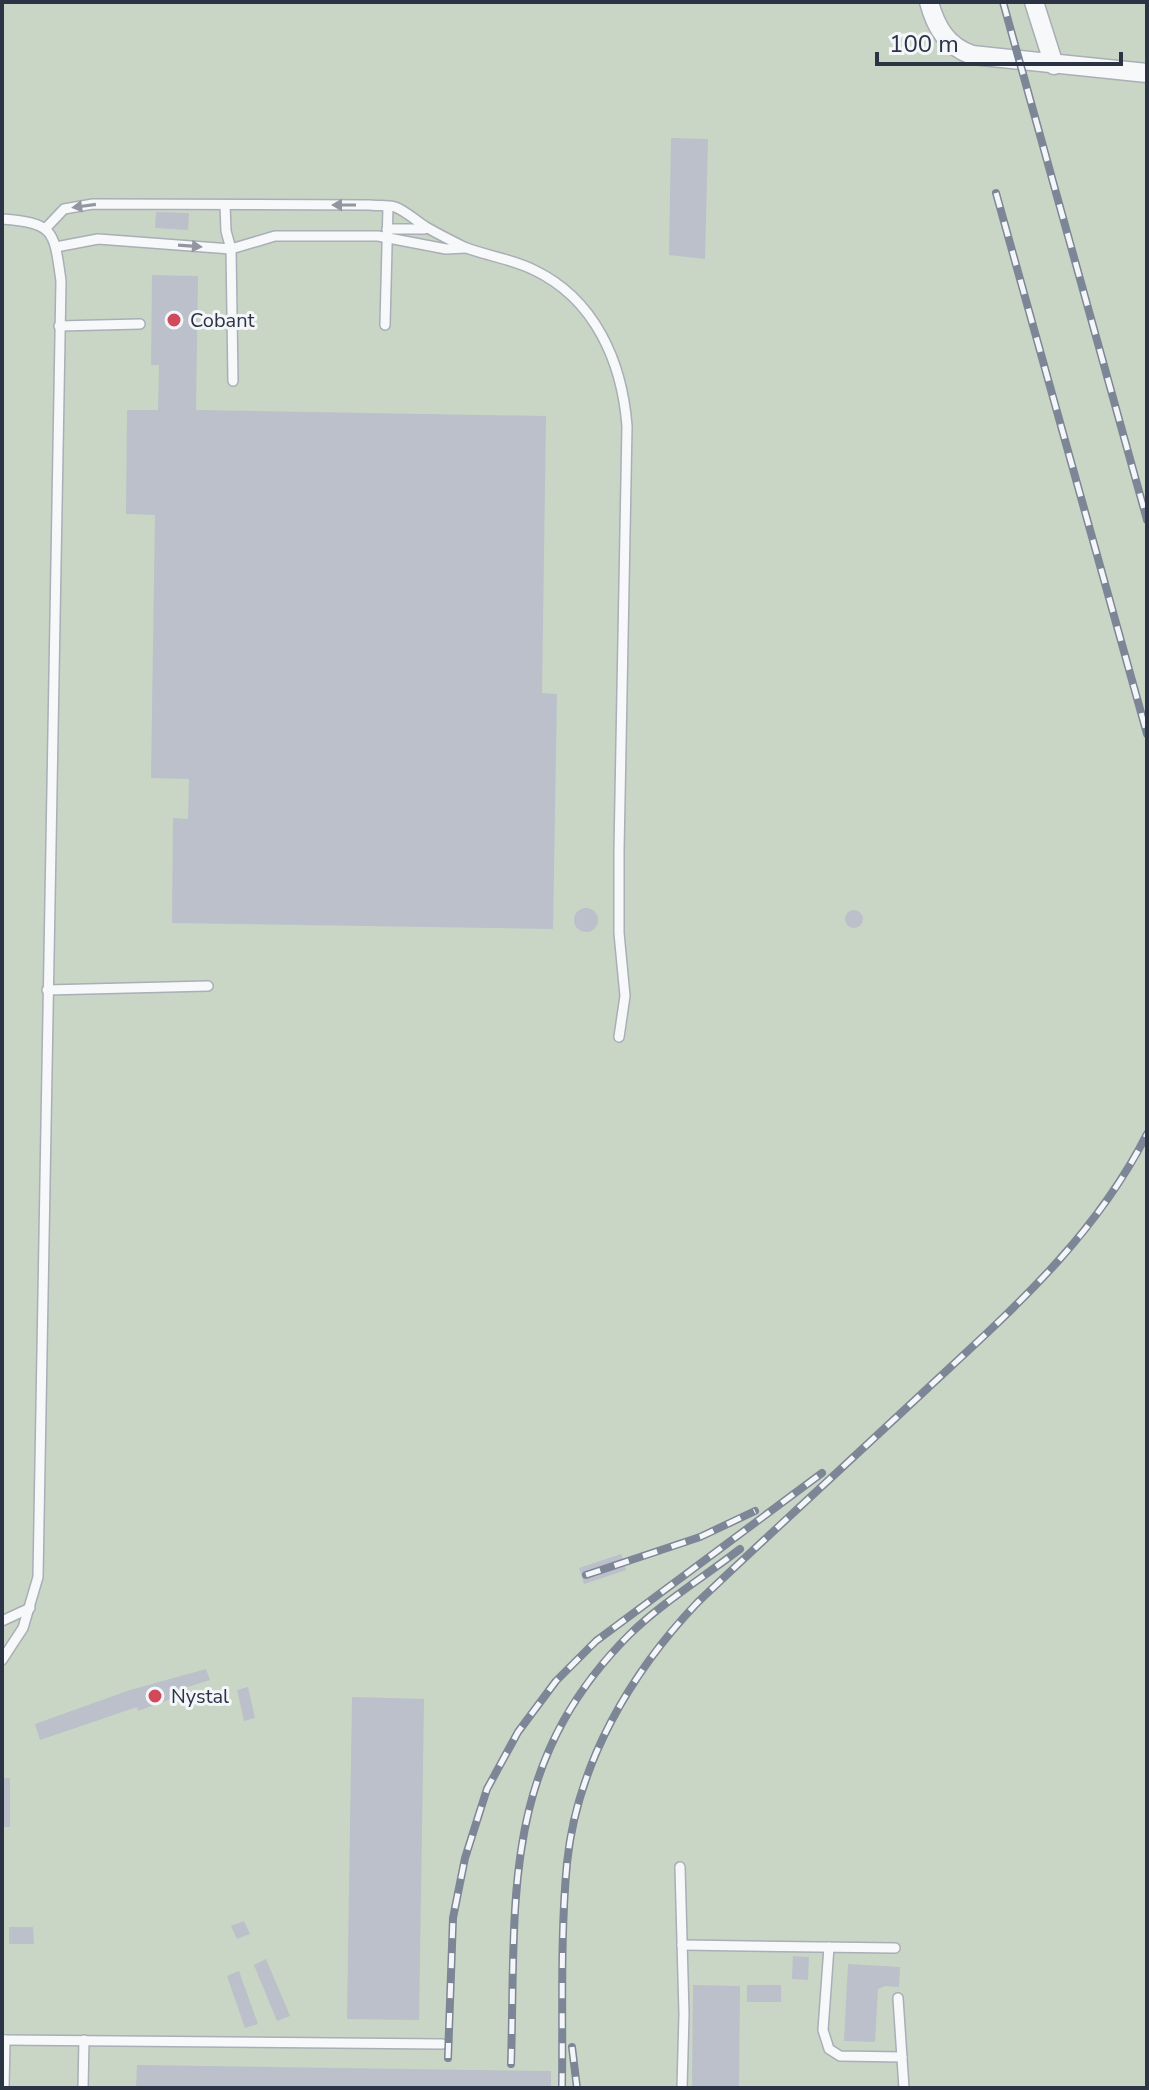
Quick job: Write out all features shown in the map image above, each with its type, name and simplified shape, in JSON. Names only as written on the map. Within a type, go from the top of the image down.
[{"type":"street","points":[[929,2],[944,37],[962,51],[1020,62],[1147,75]]},
{"type":"street","points":[[1034,2],[1054,65]]},
{"type":"lane","points":[[45,229],[64,209],[93,204],[396,207],[430,230],[467,248],[536,270],[571,295],[599,328],[617,370],[624,397],[627,442],[619,933],[625,996],[619,1037]]},
{"type":"lane","points":[[225,205],[226,231],[231,249],[233,381]]},
{"type":"lane","points":[[385,325],[388,207]]},
{"type":"lane","points":[[2,219],[35,222],[45,229],[56,247],[61,281],[38,1577],[23,1628],[6,1648],[2,1660]]},
{"type":"lane","points":[[56,247],[98,239],[231,249],[275,236],[387,233],[415,227],[430,230]]},
{"type":"lane","points":[[387,233],[446,249],[467,248]]},
{"type":"lane","points":[[59,326],[140,324]]},
{"type":"lane","points":[[47,990],[208,986]]},
{"type":"lane","points":[[2,1621],[30,1608]]},
{"type":"lane","points":[[680,1867],[682,2088]]},
{"type":"lane","points":[[682,1945],[895,1948]]},
{"type":"lane","points":[[829,1947],[823,2030],[829,2049],[840,2056],[902,2057]]},
{"type":"lane","points":[[898,1998],[904,2088]]},
{"type":"lane","points":[[4,2088],[3,2040],[442,2044]]},
{"type":"lane","points":[[83,2088],[84,2040]]},
{"type":"green space","points":[[2,2],[1147,2],[1147,2088],[2,2088]]},
{"type":"building","points":[[671,138],[708,139],[705,259],[669,255]]},
{"type":"building","points":[[156,212],[189,213],[188,230],[155,228]]},
{"type":"building","points":[[152,275],[198,276],[196,410],[546,416],[542,693],[557,694],[553,929],[172,923],[173,818],[188,819],[189,779],[151,778],[155,515],[126,514],[127,410],[158,410],[159,365],[151,365]]},
{"type":"building","points":[[586,908],[597,915],[598,920],[591,931],[586,932],[575,925],[574,920],[581,909]]},
{"type":"building","points":[[850,910],[858,910],[863,919],[861,926],[850,928],[845,923],[845,915]]},
{"type":"building","points":[[621,1554],[626,1570],[584,1584],[579,1568]]},
{"type":"building","points":[[206,1669],[210,1680],[169,1693],[171,1699],[138,1711],[137,1707],[40,1740],[35,1724],[130,1690]]},
{"type":"building","points":[[248,1687],[255,1718],[244,1721],[237,1690]]},
{"type":"building","points":[[352,1697],[424,1699],[419,2020],[347,2019]]},
{"type":"building","points":[[2,1778],[10,1778],[10,1827],[2,1827]]},
{"type":"building","points":[[244,1921],[250,1934],[237,1939],[231,1926]]},
{"type":"building","points":[[9,1927],[33,1927],[34,1944],[9,1944]]},
{"type":"building","points":[[793,1956],[809,1957],[808,1980],[792,1979]]},
{"type":"building","points":[[266,1959],[290,2016],[277,2021],[254,1965]]},
{"type":"building","points":[[848,1964],[900,1967],[899,1987],[878,1989],[875,2042],[844,2041]]},
{"type":"building","points":[[239,1971],[258,2024],[245,2028],[227,1976]]},
{"type":"building","points":[[693,1985],[740,1986],[739,2088],[692,2088]]},
{"type":"building","points":[[747,1985],[781,1985],[781,2002],[747,2002]]},
{"type":"building","points":[[137,2065],[551,2071],[551,2088],[136,2088]]},
{"type":"railway","points":[[1003,2],[1147,520]]},
{"type":"railway","points":[[996,193],[1147,734]]},
{"type":"railway","points":[[562,2088],[563,1919],[573,1826],[595,1755],[630,1689],[651,1658],[698,1602],[1050,1270],[1103,1206],[1147,1134]]},
{"type":"railway","points":[[448,2058],[453,1918],[465,1858],[487,1789],[518,1732],[556,1681],[596,1641],[822,1473]]},
{"type":"railway","points":[[586,1575],[700,1537],[755,1511]]},
{"type":"railway","points":[[511,2064],[513,1945],[524,1835],[537,1783],[557,1733],[588,1683],[630,1634],[670,1600],[740,1549]]},
{"type":"railway","points":[[572,2047],[577,2088]]},
{"type":"place","name":"Cobant","points":[[174,320]]},
{"type":"place","name":"Nystal","points":[[155,1696]]}]
